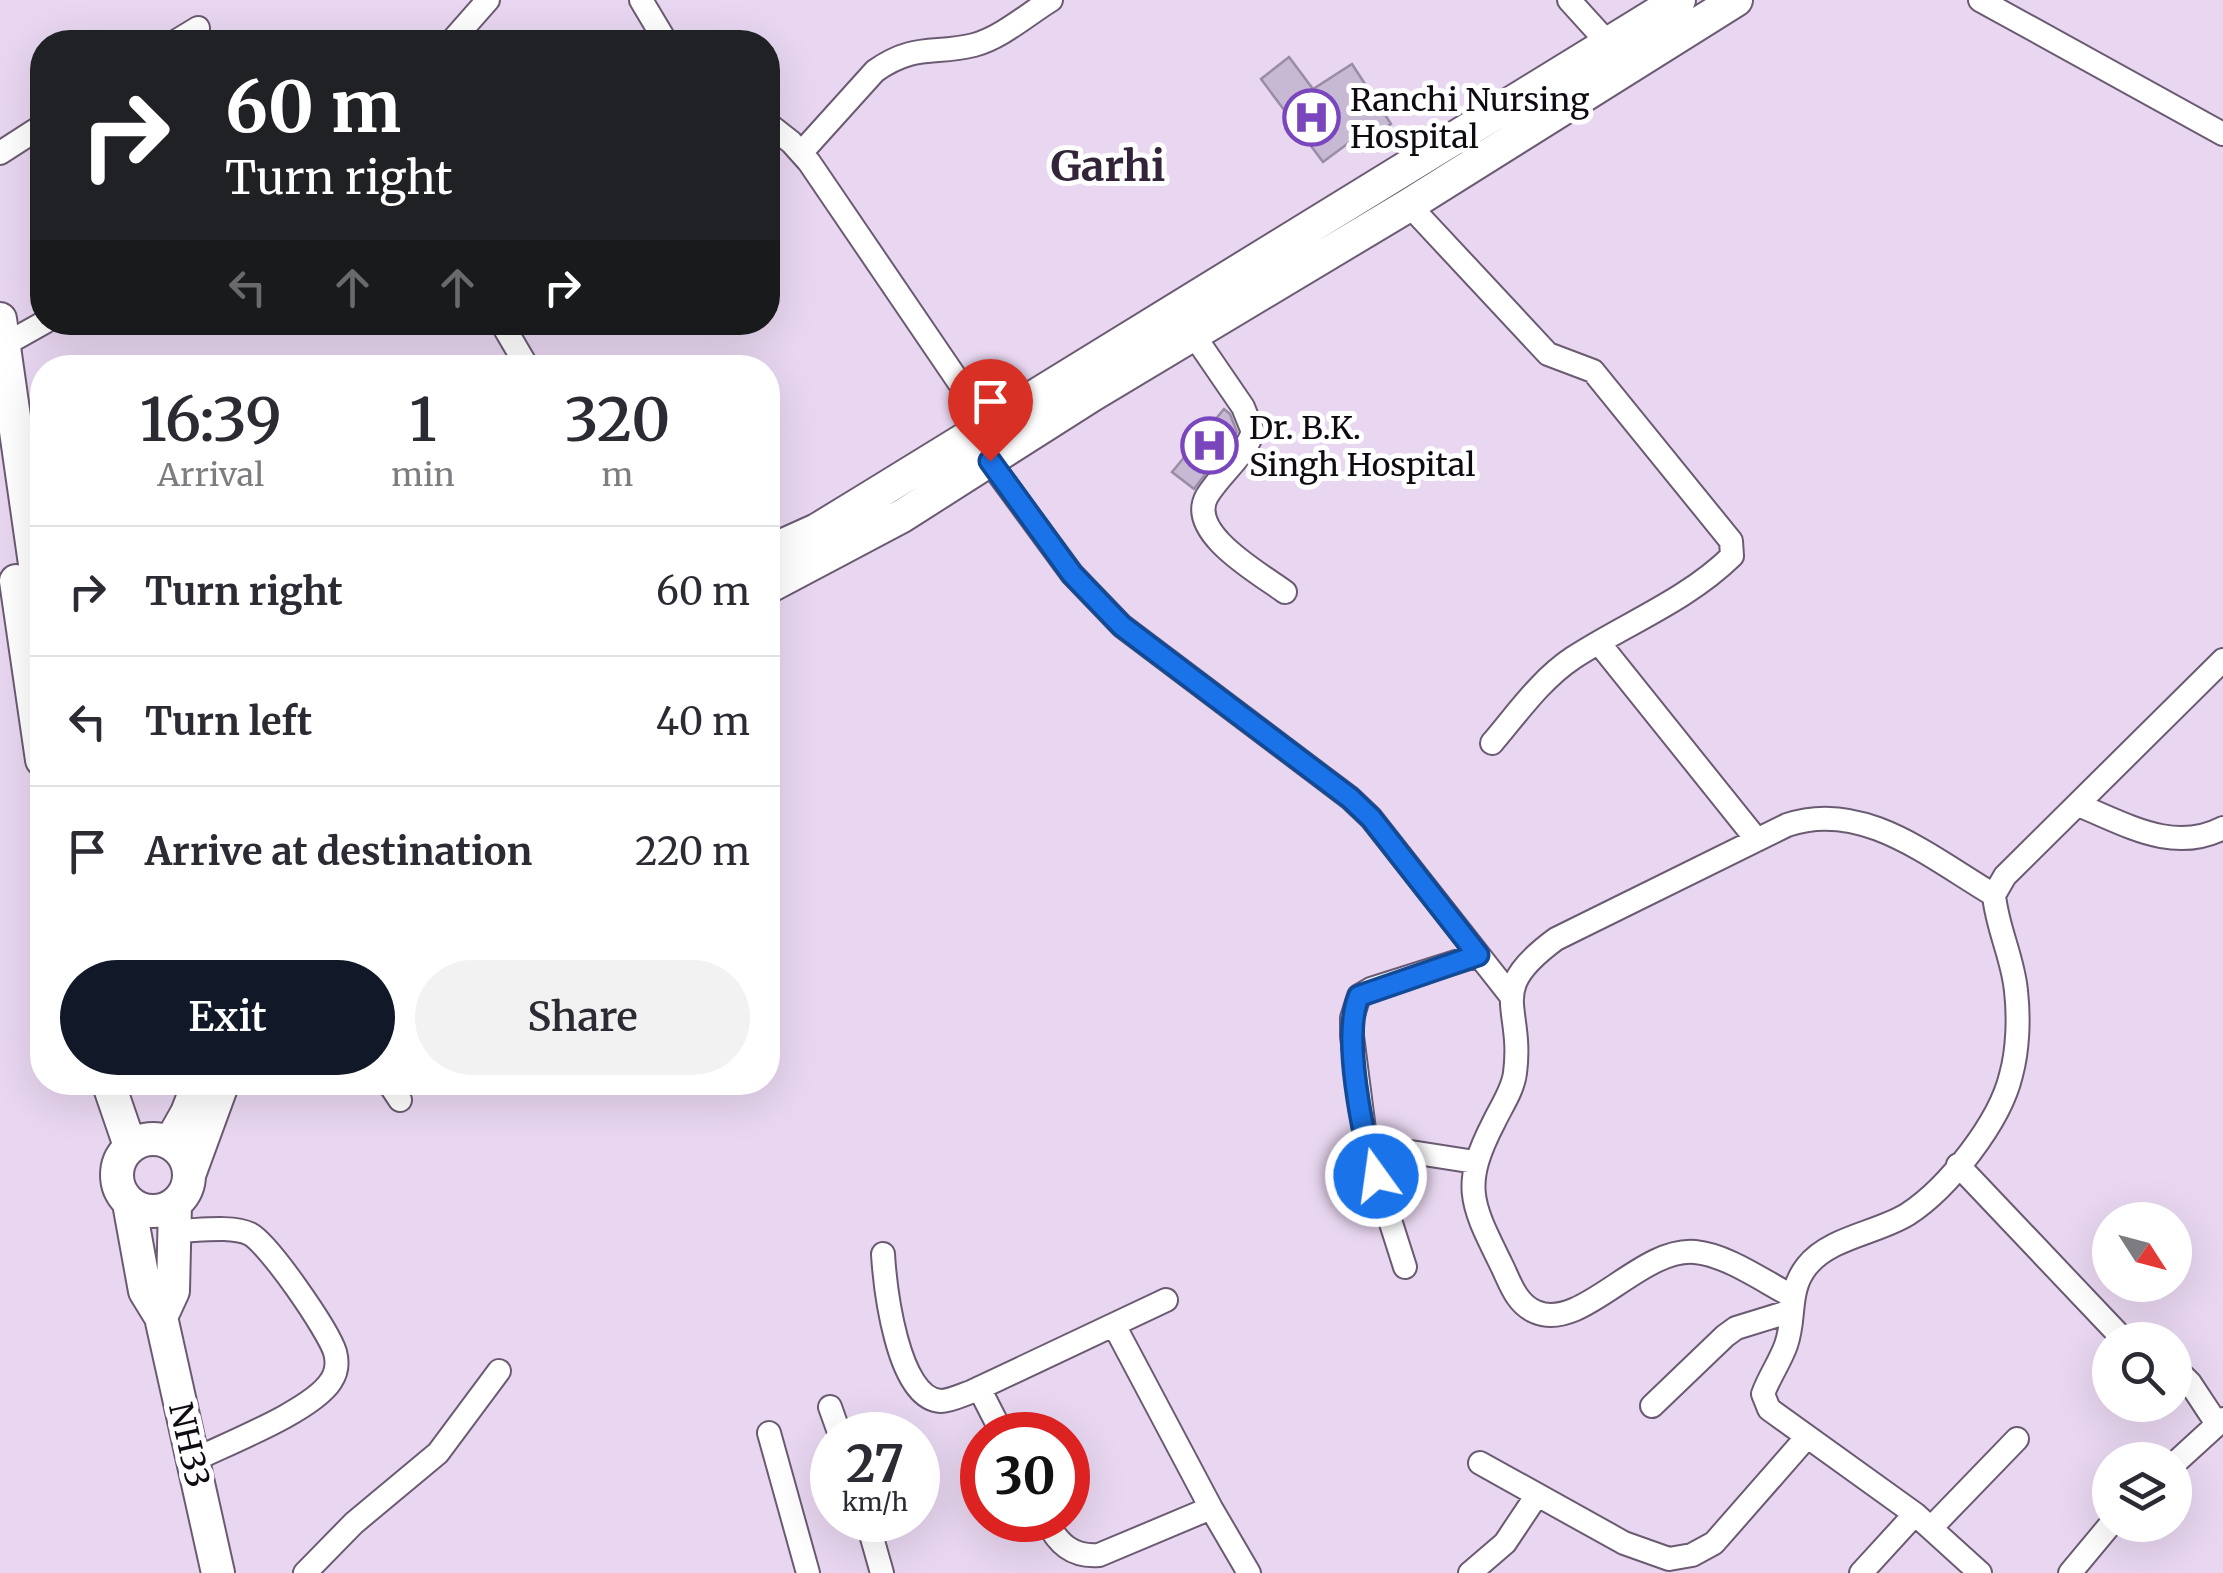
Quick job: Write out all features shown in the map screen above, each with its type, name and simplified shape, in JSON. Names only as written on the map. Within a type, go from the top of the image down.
[{"type":"main road","points":[[780,546],[816,530],[1678,0]]},
{"type":"main road","points":[[780,581],[862,539],[1409,206],[1736,0]]},
{"type":"main road","points":[[2,332],[30,529]]},
{"type":"main road","points":[[0,472],[30,678]]},
{"type":"main road","points":[[112,1095],[130,1146]]},
{"type":"main road","points":[[170,1142],[193,1095]]},
{"type":"main road","points":[[179,1204],[180,1151],[170,1142],[157,1138],[143,1140],[130,1146],[120,1158],[116,1174],[119,1190],[129,1203],[143,1210],[160,1211],[179,1204],[218,1095]]},
{"type":"main road","name":"NH33","points":[[129,1203],[145,1290],[161,1317],[218,1573]]},
{"type":"main road","name":"NH33","points":[[161,1317],[173,1290],[179,1204]]},
{"type":"street","points":[[462,30],[488,0]]},
{"type":"street","points":[[641,0],[659,30]]},
{"type":"street","points":[[801,152],[890,61],[935,48],[976,44],[1051,0]]},
{"type":"street","points":[[1569,0],[1608,44]]},
{"type":"street","points":[[1980,0],[2223,134]]},
{"type":"street","points":[[0,153],[30,134]]},
{"type":"street","points":[[780,134],[801,152],[988,425]]},
{"type":"street","points":[[1409,206],[1548,354],[1593,371],[1731,541],[1732,556],[1718,570],[1645,618],[1570,660],[1492,743]]},
{"type":"street","points":[[2,332],[30,325]]},
{"type":"street","points":[[1193,334],[1243,407],[1254,432],[1248,446],[1208,495],[1202,507],[1204,519],[1212,535],[1226,548],[1285,592]]},
{"type":"street","points":[[990,461],[1093,597],[1122,626],[1350,798],[1371,818],[1511,996]]},
{"type":"street","points":[[1599,643],[1757,840]]},
{"type":"street","points":[[1980,1573],[1923,1521],[1769,1410],[1763,1394],[1786,1346],[1796,1280],[1810,1261],[1923,1204],[1958,1165],[2001,1104],[2012,1074],[2016,992],[1994,895],[2004,876],[2223,660]]},
{"type":"street","points":[[2078,805],[2151,833],[2182,840],[2200,839],[2223,828]]},
{"type":"street","points":[[1792,1304],[1714,1256],[1693,1251],[1656,1259],[1568,1313],[1550,1316],[1519,1301],[1477,1216],[1472,1187],[1475,1162],[1515,1076],[1511,996],[1520,970],[1556,939],[1810,818],[1859,821],[1886,832],[1994,895]]},
{"type":"street","points":[[1405,1267],[1366,1146],[1352,1018],[1359,996],[1478,955]]},
{"type":"street","points":[[1366,1146],[1475,1162]]},
{"type":"street","points":[[1958,1165],[2107,1322]]},
{"type":"street","points":[[179,1204],[245,1231],[269,1250],[322,1326],[338,1369],[316,1397],[192,1460]]},
{"type":"street","points":[[883,1254],[888,1315],[917,1384],[939,1401],[979,1388],[1166,1300]]},
{"type":"street","points":[[1652,1406],[1725,1336],[1792,1304]]},
{"type":"street","points":[[1114,1325],[1210,1508],[1249,1573]]},
{"type":"street","points":[[304,1573],[354,1523],[438,1453],[499,1370]]},
{"type":"street","points":[[2192,1386],[2220,1421],[2192,1447]]},
{"type":"street","points":[[979,1388],[991,1412]]},
{"type":"street","points":[[830,1407],[832,1412]]},
{"type":"street","points":[[769,1433],[808,1573]]},
{"type":"street","points":[[1480,1463],[1645,1553],[1669,1559],[1692,1555],[1714,1543],[1806,1438]]},
{"type":"street","points":[[1861,1573],[2017,1439]]},
{"type":"street","points":[[1470,1573],[1505,1543],[1537,1495]]},
{"type":"street","points":[[1060,1542],[1084,1556],[1099,1555],[1210,1508]]},
{"type":"street","points":[[873,1542],[882,1573]]},
{"type":"street","points":[[2070,1573],[2096,1542]]},
{"type":"building","points":[[1289,57],[1313,89],[1352,64],[1391,124],[1371,137],[1366,130],[1323,162],[1261,79]]},
{"type":"building","points":[[1224,409],[1237,432],[1194,489],[1172,472]]},
{"type":"place","name":"Ranchi Nursing Hospital","points":[[1311,118]]},
{"type":"place","name":"Dr. B.K. Singh Hospital","points":[[1210,446]]},
{"type":"district","name":"Garhi","points":[[1108,166]]},
{"type":"route","points":[[990,461],[1093,597],[1122,626],[1350,798],[1371,818],[1478,955],[1370,989],[1359,996],[1352,1018],[1352,1036],[1364,1137],[1376,1176]]}]
